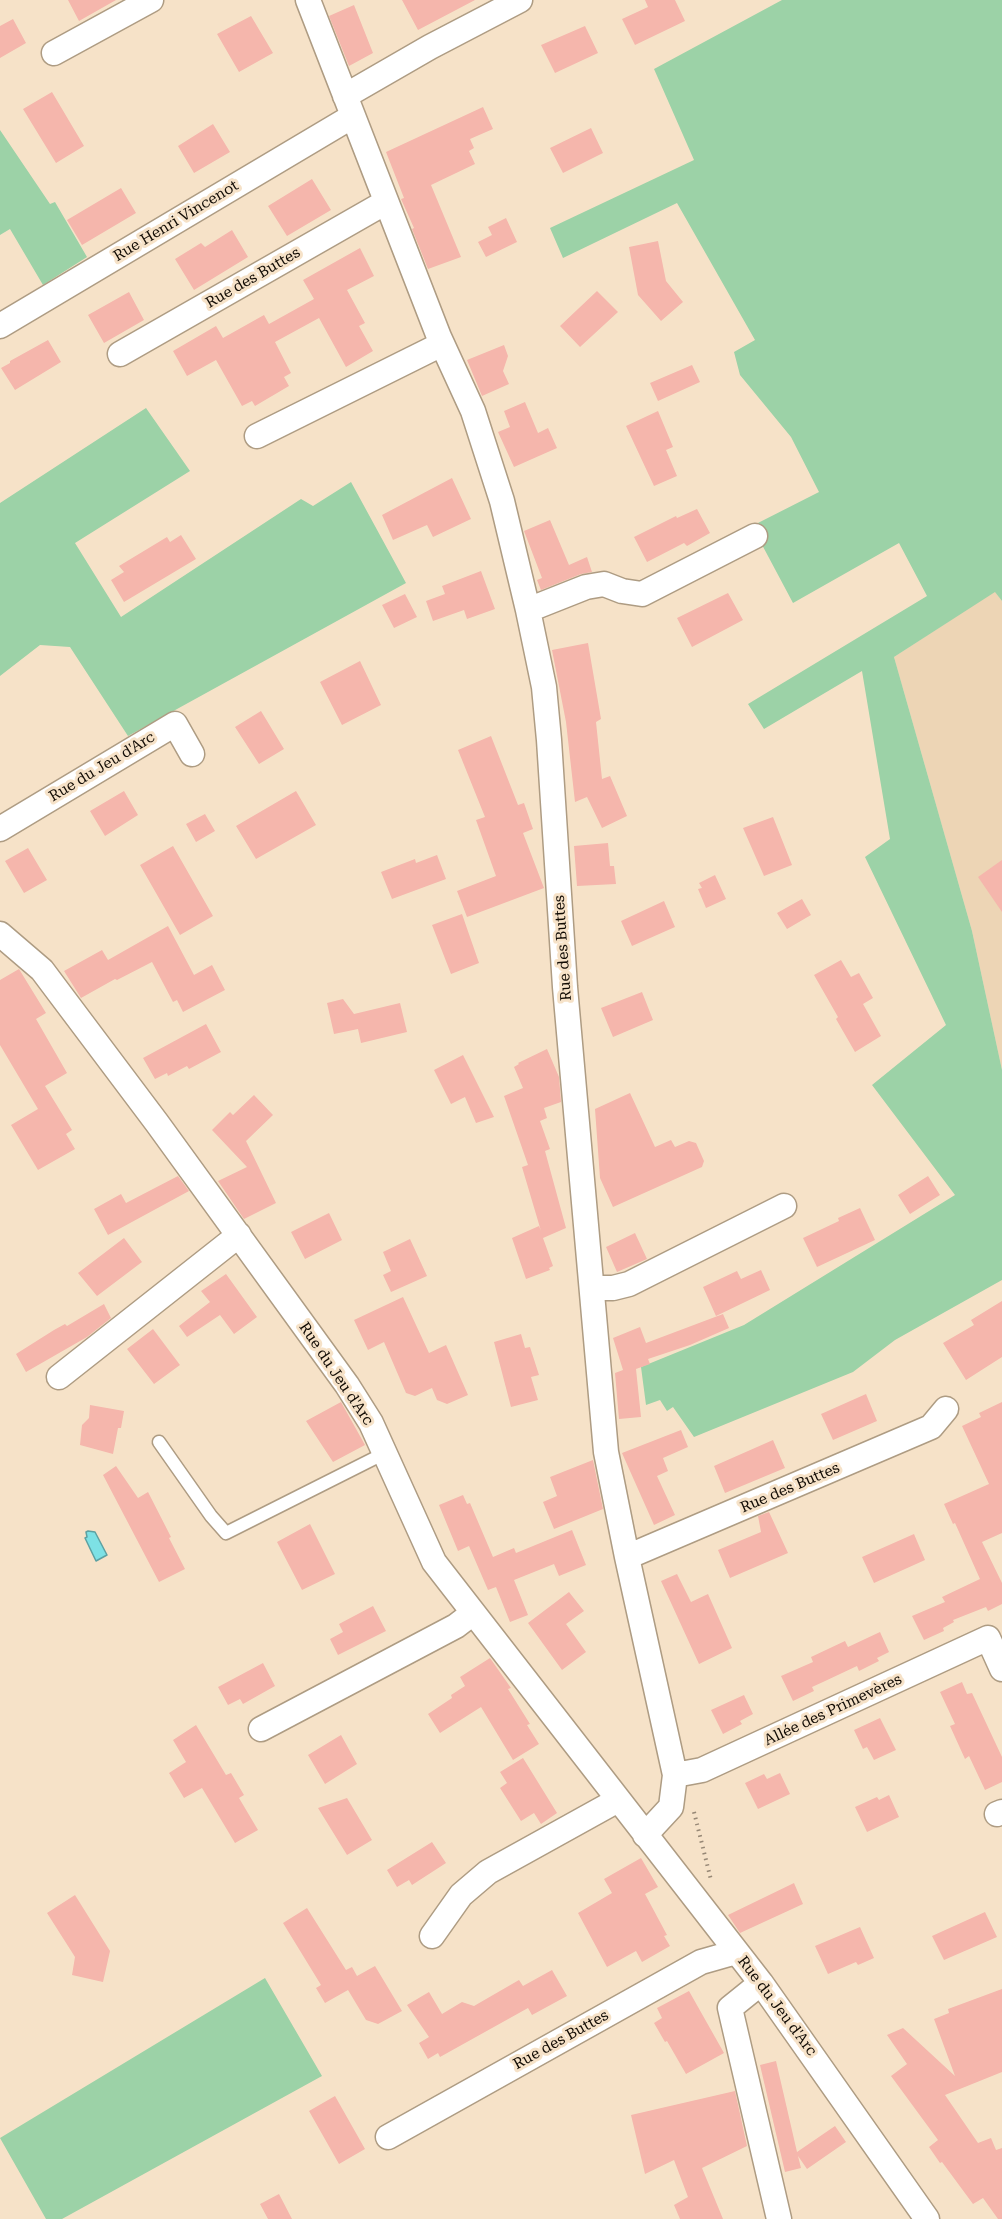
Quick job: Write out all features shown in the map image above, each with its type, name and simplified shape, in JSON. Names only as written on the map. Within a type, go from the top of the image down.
[{"type":"street","points":[[54,53],[151,0]]},
{"type":"street","name":"Rue des Buttes","points":[[308,0],[442,344],[473,411],[502,501],[544,687],[565,987],[606,1452],[627,1557],[680,1774],[670,1807],[645,1834]]},
{"type":"street","points":[[349,106],[430,47],[520,0]]},
{"type":"street","name":"Rue Henri Vincenot","points":[[0,326],[349,106]]},
{"type":"street","name":"Rue des Buttes","points":[[120,354],[386,202]]},
{"type":"street","points":[[257,436],[442,344]]},
{"type":"street","points":[[528,610],[586,587],[604,584],[622,591],[642,594],[755,536]]},
{"type":"street","name":"Rue du Jeu d'Arc","points":[[0,828],[175,724],[192,754]]},
{"type":"street","name":"Rue du Jeu d'Arc","points":[[0,934],[42,970],[347,1384],[371,1423],[434,1562],[761,1983],[927,2219]]},
{"type":"street","points":[[592,1288],[613,1288],[629,1284],[784,1206]]},
{"type":"street","points":[[59,1377],[239,1235]]},
{"type":"street","name":"Rue des Buttes","points":[[627,1557],[931,1427],[946,1409]]},
{"type":"street","points":[[261,1729],[456,1626],[473,1613]]},
{"type":"street","name":"Allée des Primevères","points":[[680,1774],[702,1770],[988,1638],[1002,1669]]},
{"type":"street","points":[[432,1936],[461,1895],[488,1872],[618,1800]]},
{"type":"street","name":"Rue des Buttes","points":[[388,2137],[701,1962],[736,1952]]},
{"type":"street","points":[[761,1983],[730,2008],[779,2219]]},
{"type":"lane","points":[[159,1442],[226,1533],[385,1453]]},
{"type":"path","points":[[680,1774],[713,1886]]},
{"type":"shaded area","points":[[995,591],[1002,601],[1002,1070],[972,931],[894,657]]},
{"type":"green space","points":[[782,0],[1002,0],[1002,601],[995,592],[894,657],[972,931],[1002,1070],[1002,1280],[895,1340],[853,1372],[694,1437],[673,1407],[667,1411],[660,1400],[646,1405],[641,1367],[744,1325],[955,1195],[872,1085],[946,1025],[865,857],[890,839],[862,671],[764,729],[748,704],[927,596],[899,543],[793,603],[752,526],[819,492],[791,437],[740,375],[734,352],[755,340],[677,203],[563,258],[550,228],[694,160],[654,69]]},
{"type":"green space","points":[[0,130],[50,204],[55,202],[87,257],[43,285],[10,229],[0,235]]},
{"type":"green space","points":[[146,408],[190,471],[75,543],[121,617],[301,499],[313,506],[351,482],[406,583],[128,736],[70,647],[40,645],[0,676],[0,503]]},
{"type":"green space","points":[[265,1978],[322,2076],[62,2219],[46,2219],[0,2138]]},
{"type":"water","points":[[88,1531],[95,1532],[107,1555],[96,1561],[85,1538]]},
{"type":"building","points":[[68,0],[116,0],[79,21]]},
{"type":"building","points":[[402,0],[475,0],[418,30]]},
{"type":"building","points":[[645,0],[675,0],[685,21],[635,45],[622,19],[648,7]]},
{"type":"building","points":[[354,5],[373,53],[349,66],[329,16]]},
{"type":"building","points":[[251,16],[273,53],[239,72],[217,34]]},
{"type":"building","points":[[13,19],[26,43],[0,58],[0,26]]},
{"type":"building","points":[[585,26],[598,53],[555,73],[541,45]]},
{"type":"building","points":[[52,92],[84,146],[56,163],[23,109]]},
{"type":"building","points":[[483,107],[493,129],[470,139],[474,148],[469,151],[475,164],[431,185],[461,257],[428,269],[386,152]]},
{"type":"building","points":[[213,124],[230,152],[194,173],[178,146]]},
{"type":"building","points":[[591,128],[603,153],[563,173],[550,148]]},
{"type":"building","points":[[312,179],[331,210],[287,236],[268,206]]},
{"type":"building","points":[[121,188],[136,213],[82,245],[67,220]]},
{"type":"building","points":[[506,218],[517,242],[486,257],[478,242],[492,235],[488,227]]},
{"type":"building","points":[[232,230],[248,257],[194,290],[175,259],[201,243],[205,247]]},
{"type":"building","points":[[658,241],[666,281],[683,302],[661,321],[638,295],[629,247]]},
{"type":"building","points":[[360,248],[374,276],[347,290],[365,323],[359,326],[373,351],[346,367],[319,318],[275,342],[291,373],[284,377],[289,386],[255,406],[252,401],[242,406],[216,360],[187,376],[173,351],[216,326],[223,338],[264,315],[269,324],[314,299],[303,280]]},
{"type":"building","points":[[597,291],[618,312],[580,347],[560,326]]},
{"type":"building","points":[[129,292],[144,320],[104,343],[88,315]]},
{"type":"building","points":[[48,340],[61,362],[15,390],[1,368]]},
{"type":"building","points":[[504,345],[508,356],[503,371],[509,384],[482,396],[467,360]]},
{"type":"building","points":[[692,365],[700,382],[658,401],[650,383]]},
{"type":"building","points":[[525,402],[538,433],[548,428],[557,448],[514,467],[498,432],[510,427],[504,411]]},
{"type":"building","points":[[658,411],[673,447],[666,450],[677,476],[654,486],[626,426]]},
{"type":"building","points":[[452,478],[471,519],[433,537],[427,525],[393,540],[382,515]]},
{"type":"building","points":[[697,509],[710,533],[687,546],[684,543],[647,562],[634,537],[676,516],[677,518]]},
{"type":"building","points":[[550,520],[569,565],[587,557],[592,572],[541,590],[537,580],[542,578],[524,531]]},
{"type":"building","points":[[181,535],[196,559],[124,602],[111,580],[124,572],[119,566],[167,537],[170,542]]},
{"type":"building","points":[[481,571],[495,609],[467,619],[464,610],[433,621],[426,601],[445,594],[442,586]]},
{"type":"building","points":[[728,593],[743,620],[692,647],[677,618]]},
{"type":"building","points":[[405,594],[417,617],[394,628],[382,605]]},
{"type":"building","points":[[588,643],[601,719],[596,722],[602,779],[610,776],[627,816],[602,828],[587,797],[575,802],[566,722],[552,650]]},
{"type":"building","points":[[360,661],[381,705],[342,725],[320,682]]},
{"type":"building","points":[[261,711],[284,749],[259,764],[235,727]]},
{"type":"building","points":[[491,736],[518,805],[524,803],[533,829],[523,833],[544,888],[467,917],[457,891],[496,876],[476,820],[485,817],[458,750]]},
{"type":"building","points":[[124,791],[138,815],[105,836],[90,811]]},
{"type":"building","points":[[296,791],[316,825],[256,859],[236,826]]},
{"type":"building","points":[[205,814],[215,831],[196,842],[186,824]]},
{"type":"building","points":[[773,817],[792,865],[764,876],[743,828]]},
{"type":"building","points":[[608,843],[610,866],[614,866],[616,884],[577,886],[574,846]]},
{"type":"building","points":[[173,846],[213,916],[180,935],[140,865]]},
{"type":"building","points":[[28,848],[47,880],[24,893],[5,861]]},
{"type":"building","points":[[437,855],[446,879],[392,899],[381,872],[415,859],[416,863]]},
{"type":"building","points":[[1002,860],[1002,912],[978,877]]},
{"type":"building","points":[[715,875],[726,899],[706,908],[698,889],[702,888],[699,883]]},
{"type":"building","points":[[802,899],[811,915],[787,929],[777,913]]},
{"type":"building","points":[[664,901],[675,927],[632,946],[621,921]]},
{"type":"building","points":[[462,914],[479,963],[451,974],[432,925]]},
{"type":"building","points":[[168,926],[194,975],[212,965],[225,990],[183,1012],[177,1000],[173,1002],[152,962],[81,998],[64,971],[102,950],[108,960]]},
{"type":"building","points":[[841,960],[851,977],[859,973],[873,998],[863,1004],[881,1036],[855,1052],[814,975]]},
{"type":"building","points":[[19,969],[46,1013],[36,1019],[67,1073],[45,1086],[72,1130],[66,1134],[75,1149],[38,1170],[11,1125],[38,1109],[0,1045],[0,980]]},
{"type":"building","points":[[642,992],[653,1020],[613,1037],[601,1008]]},
{"type":"building","points":[[343,999],[354,1014],[400,1003],[407,1032],[361,1043],[358,1029],[334,1034],[327,1003]]},
{"type":"building","points":[[206,1024],[221,1052],[189,1069],[187,1066],[168,1076],[167,1073],[155,1079],[143,1058]]},
{"type":"building","points":[[547,1049],[559,1077],[561,1102],[544,1108],[547,1118],[540,1121],[550,1149],[545,1151],[566,1228],[543,1238],[553,1266],[549,1268],[550,1270],[526,1279],[512,1238],[539,1226],[541,1231],[522,1167],[528,1165],[504,1096],[523,1088],[514,1067]]},
{"type":"building","points":[[463,1055],[494,1117],[476,1123],[465,1097],[451,1104],[434,1070]]},
{"type":"building","points":[[630,1093],[655,1147],[671,1140],[675,1147],[689,1141],[696,1143],[704,1161],[702,1167],[613,1207],[600,1178],[595,1109]]},
{"type":"building","points":[[254,1095],[273,1115],[246,1141],[276,1203],[244,1219],[218,1181],[247,1167],[212,1130],[230,1112],[233,1115]]},
{"type":"building","points":[[178,1176],[189,1191],[108,1235],[94,1209],[121,1194],[126,1203]]},
{"type":"building","points":[[928,1176],[940,1195],[910,1214],[898,1195]]},
{"type":"building","points":[[860,1208],[875,1240],[817,1267],[803,1238]]},
{"type":"building","points":[[329,1213],[342,1240],[305,1259],[291,1232]]},
{"type":"building","points":[[635,1233],[647,1259],[617,1272],[606,1247]]},
{"type":"building","points":[[124,1238],[142,1262],[97,1296],[78,1273]]},
{"type":"building","points":[[410,1239],[427,1276],[391,1292],[383,1275],[391,1271],[383,1252]]},
{"type":"building","points":[[761,1270],[770,1290],[716,1316],[703,1287],[737,1271],[741,1279]]},
{"type":"building","points":[[226,1274],[257,1317],[234,1334],[220,1315],[187,1337],[179,1326],[210,1302],[201,1291]]},
{"type":"building","points":[[403,1297],[429,1353],[446,1345],[468,1395],[447,1404],[437,1400],[432,1388],[415,1396],[406,1393],[384,1342],[368,1350],[354,1320]]},
{"type":"building","points":[[1002,1301],[1002,1357],[966,1380],[943,1343],[974,1325],[971,1320]]},
{"type":"building","points":[[104,1304],[111,1318],[87,1337],[26,1372],[16,1354],[54,1330],[65,1324],[67,1326]]},
{"type":"building","points":[[723,1314],[729,1328],[690,1345],[648,1359],[650,1364],[636,1369],[641,1417],[619,1419],[615,1373],[623,1370],[613,1338],[640,1327],[646,1343]]},
{"type":"building","points":[[153,1329],[180,1365],[154,1384],[127,1349]]},
{"type":"building","points":[[521,1334],[525,1348],[530,1347],[539,1375],[531,1377],[538,1400],[511,1407],[494,1342]]},
{"type":"building","points":[[866,1394],[877,1421],[833,1440],[821,1414]]},
{"type":"building","points":[[341,1402],[365,1445],[333,1462],[306,1421]]},
{"type":"building","points":[[1002,1402],[1002,1533],[982,1542],[1002,1583],[1002,1604],[988,1611],[986,1607],[953,1620],[954,1622],[943,1628],[944,1631],[924,1640],[912,1616],[945,1602],[942,1597],[980,1579],[944,1504],[989,1484],[962,1426],[981,1417],[979,1413]]},
{"type":"building","points":[[90,1405],[124,1411],[113,1454],[80,1445],[82,1425],[89,1418]]},
{"type":"building","points":[[681,1430],[688,1447],[663,1458],[668,1471],[657,1476],[675,1515],[654,1525],[622,1453]]},
{"type":"building","points":[[773,1440],[785,1468],[725,1493],[714,1466]]},
{"type":"building","points":[[593,1460],[603,1509],[554,1529],[543,1502],[557,1496],[550,1477]]},
{"type":"building","points":[[116,1466],[138,1498],[148,1492],[185,1569],[159,1582],[103,1475]]},
{"type":"building","points":[[463,1495],[467,1504],[470,1503],[493,1557],[514,1548],[516,1553],[572,1530],[586,1565],[559,1576],[554,1564],[514,1580],[528,1615],[510,1622],[496,1587],[488,1590],[469,1546],[458,1551],[439,1505]]},
{"type":"building","points":[[769,1512],[788,1553],[730,1578],[718,1550],[761,1532],[758,1516]]},
{"type":"building","points":[[310,1524],[335,1574],[302,1590],[277,1542]]},
{"type":"building","points":[[914,1534],[925,1560],[874,1583],[862,1557]]},
{"type":"building","points":[[677,1574],[691,1602],[708,1594],[732,1648],[699,1664],[661,1581]]},
{"type":"building","points":[[569,1592],[584,1611],[566,1624],[586,1652],[562,1670],[528,1623]]},
{"type":"building","points":[[373,1606],[386,1631],[338,1655],[330,1639],[343,1632],[339,1624]]},
{"type":"building","points":[[880,1632],[889,1652],[877,1658],[879,1661],[859,1671],[857,1666],[812,1687],[814,1691],[793,1701],[781,1676],[813,1662],[811,1657],[845,1641],[848,1647]]},
{"type":"building","points":[[490,1658],[511,1688],[508,1689],[530,1724],[527,1725],[539,1744],[513,1760],[481,1707],[440,1733],[428,1714],[465,1686],[460,1677]]},
{"type":"building","points":[[263,1663],[275,1686],[243,1704],[240,1699],[228,1705],[218,1687]]},
{"type":"building","points":[[962,1682],[967,1694],[972,1693],[1002,1757],[1002,1782],[985,1790],[969,1756],[965,1759],[950,1726],[955,1724],[940,1692]]},
{"type":"building","points":[[744,1695],[753,1714],[740,1721],[742,1724],[723,1734],[711,1710]]},
{"type":"building","points":[[880,1718],[896,1750],[874,1760],[867,1747],[863,1749],[854,1730]]},
{"type":"building","points":[[196,1725],[226,1775],[231,1773],[244,1795],[239,1798],[258,1830],[235,1843],[202,1788],[184,1798],[169,1773],[186,1762],[173,1740]]},
{"type":"building","points":[[341,1735],[357,1764],[325,1784],[308,1755]]},
{"type":"building","points":[[523,1758],[557,1813],[541,1824],[534,1813],[521,1821],[500,1788],[507,1783],[500,1772]]},
{"type":"building","points":[[780,1773],[790,1794],[758,1809],[745,1783],[764,1774],[767,1779]]},
{"type":"building","points":[[889,1795],[899,1817],[867,1832],[855,1807],[877,1797],[879,1800]]},
{"type":"building","points":[[347,1798],[372,1840],[347,1855],[318,1808]]},
{"type":"building","points":[[432,1842],[446,1863],[412,1885],[409,1880],[397,1887],[387,1870]]},
{"type":"building","points":[[641,1858],[658,1887],[645,1894],[667,1935],[664,1936],[670,1946],[642,1962],[636,1951],[607,1967],[578,1913],[612,1893],[604,1879]]},
{"type":"building","points":[[794,1883],[803,1904],[740,1933],[728,1915]]},
{"type":"building","points":[[75,1895],[110,1951],[103,1982],[72,1975],[75,1957],[47,1913]]},
{"type":"building","points":[[307,1908],[346,1970],[352,1967],[357,1976],[375,1966],[402,2011],[378,2024],[366,2020],[348,1990],[325,2003],[316,1988],[321,1985],[283,1923]]},
{"type":"building","points":[[985,1912],[997,1937],[944,1960],[932,1936]]},
{"type":"building","points":[[860,1927],[874,1958],[858,1965],[856,1962],[828,1974],[815,1946]]},
{"type":"building","points":[[552,1970],[567,1996],[532,2015],[528,2008],[440,2057],[438,2053],[428,2059],[419,2043],[429,2037],[407,2005],[429,1992],[442,2014],[462,2002],[474,2006],[519,1980],[523,1986]]},
{"type":"building","points":[[1002,1989],[1002,2072],[945,2095],[978,2143],[991,2138],[996,2150],[1002,2148],[1002,2219],[998,2219],[983,2198],[973,2204],[929,2147],[938,2140],[891,2076],[907,2064],[887,2035],[903,2028],[955,2076],[934,2019],[949,2013],[948,2009]]},
{"type":"building","points":[[689,1991],[724,2053],[686,2074],[654,2023],[662,2018],[657,2008]]},
{"type":"building","points":[[776,2061],[797,2152],[835,2126],[846,2142],[807,2169],[798,2156],[801,2168],[785,2172],[760,2065]]},
{"type":"building","points":[[735,2091],[747,2146],[702,2168],[723,2219],[680,2219],[674,2205],[688,2197],[674,2160],[645,2174],[631,2115]]},
{"type":"building","points":[[335,2096],[365,2149],[339,2164],[309,2111]]},
{"type":"building","points":[[279,2194],[292,2219],[268,2219],[260,2204]]}]
